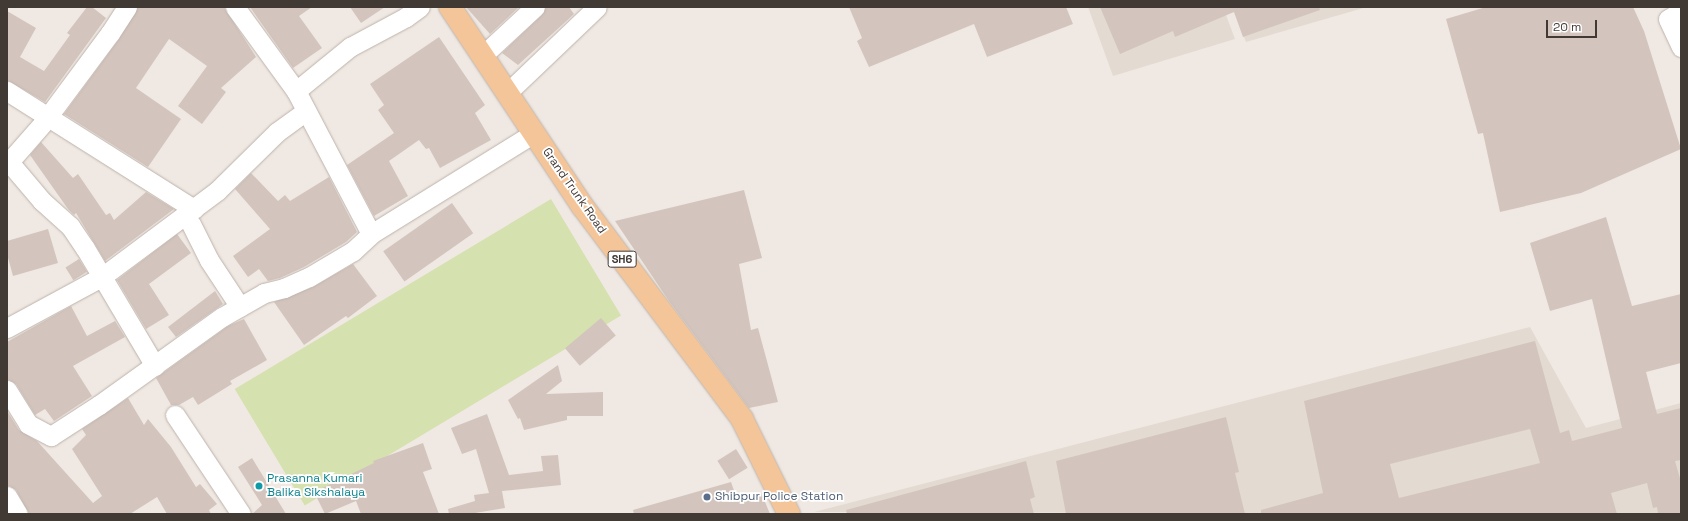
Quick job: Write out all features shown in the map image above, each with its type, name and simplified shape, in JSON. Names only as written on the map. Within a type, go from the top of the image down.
[{"type":"main road","name":"Grand Trunk Road","points":[[450,7],[583,207],[742,419],[789,514]]},
{"type":"street","points":[[127,7],[110,33],[48,117],[9,162],[42,200],[70,226],[104,276],[155,366]]},
{"type":"street","points":[[235,7],[296,91],[371,234]]},
{"type":"street","points":[[296,91],[350,47],[406,17],[420,7]]},
{"type":"street","points":[[482,56],[535,7]]},
{"type":"street","points":[[507,93],[597,7]]},
{"type":"street","points":[[1681,11],[1668,19],[1681,47]]},
{"type":"street","points":[[7,91],[48,117],[192,216],[209,260],[240,307]]},
{"type":"street","points":[[7,328],[104,276],[192,216],[277,132],[306,110]]},
{"type":"street","points":[[7,390],[28,424],[51,436],[240,307],[264,293],[284,288],[309,277],[353,251],[371,234],[534,133]]},
{"type":"street","points":[[176,415],[241,514]]},
{"type":"street","points":[[7,496],[18,514]]},
{"type":"shaded area","points":[[1088,7],[1223,7],[1235,39],[1113,76]]},
{"type":"shaded area","points":[[1232,7],[1367,7],[1246,42]]},
{"type":"shaded area","points":[[1530,327],[1586,428],[1681,403],[1681,514],[814,512]]},
{"type":"green space","points":[[551,199],[621,316],[305,506],[235,389]]},
{"type":"building","points":[[87,7],[92,7],[106,18],[45,102],[7,80],[7,11],[36,28],[20,57],[44,71],[70,35],[67,33]]},
{"type":"building","points":[[138,7],[224,7],[256,57],[221,88],[226,92],[202,124],[178,106],[207,66],[169,39],[136,88],[181,119],[148,167],[64,114],[119,39]]},
{"type":"building","points":[[250,7],[312,7],[299,16],[322,48],[293,68]]},
{"type":"building","points":[[350,7],[385,7],[361,23]]},
{"type":"building","points":[[466,7],[519,7],[490,34]]},
{"type":"building","points":[[546,7],[569,7],[574,14],[518,65],[502,53],[542,15]]},
{"type":"building","points":[[849,7],[1066,7],[1073,24],[987,57],[974,24],[869,67],[857,41],[862,38]]},
{"type":"building","points":[[1100,7],[1319,7],[1320,10],[1243,37],[1234,12],[1175,37],[1173,31],[1120,54]]},
{"type":"building","points":[[1486,7],[1633,7],[1644,31],[1681,149],[1581,193],[1500,212],[1483,133],[1478,134],[1446,19]]},
{"type":"building","points":[[439,37],[485,105],[475,113],[491,140],[440,168],[429,148],[426,149],[419,140],[389,161],[408,196],[374,216],[347,165],[394,133],[378,110],[384,105],[370,84]]},
{"type":"building","points":[[41,142],[73,178],[78,174],[106,215],[110,213],[114,220],[146,192],[174,209],[105,261],[76,213],[74,215],[68,209],[30,155]]},
{"type":"building","points":[[251,173],[278,201],[285,195],[290,201],[329,177],[357,232],[346,242],[304,267],[280,278],[268,281],[259,269],[248,277],[233,256],[270,229],[235,189]]},
{"type":"building","points":[[744,190],[762,258],[739,264],[751,330],[758,328],[778,402],[749,408],[669,301],[615,221]]},
{"type":"building","points":[[452,203],[473,233],[404,281],[383,251]]},
{"type":"building","points":[[1606,217],[1632,306],[1681,294],[1681,363],[1646,372],[1657,414],[1681,408],[1681,460],[1675,461],[1681,482],[1681,514],[1658,514],[1657,507],[1653,508],[1647,483],[1611,493],[1617,514],[1261,514],[1261,510],[1323,493],[1304,401],[1535,341],[1560,433],[1569,430],[1572,441],[1622,428],[1592,299],[1550,311],[1530,243]],"holes":[[[1530,429],[1540,463],[1399,498],[1390,464]]]},
{"type":"building","points":[[48,229],[58,263],[13,276],[7,254],[7,241]]},
{"type":"building","points":[[177,234],[191,253],[149,284],[169,315],[146,329],[117,280]]},
{"type":"building","points":[[79,259],[87,272],[73,280],[65,267]]},
{"type":"building","points":[[353,264],[377,296],[348,318],[346,316],[304,345],[274,302],[313,287]]},
{"type":"building","points":[[215,291],[223,304],[176,337],[168,327]]},
{"type":"building","points":[[71,306],[87,336],[115,321],[125,337],[73,366],[92,396],[54,421],[45,409],[35,415],[16,384],[7,379],[7,342]]},
{"type":"building","points":[[601,318],[616,336],[580,366],[565,348]]},
{"type":"building","points":[[244,319],[267,360],[230,381],[232,384],[198,405],[193,397],[179,405],[171,405],[156,378],[228,326]]},
{"type":"building","points":[[558,365],[562,381],[546,394],[603,392],[603,416],[567,416],[567,420],[524,430],[520,418],[518,419],[508,400]]},
{"type":"building","points":[[128,398],[144,425],[148,419],[171,447],[196,487],[200,484],[217,504],[209,510],[211,514],[167,514],[157,497],[130,514],[29,514],[16,490],[7,485],[7,411],[19,430],[37,441],[93,503],[102,496],[72,449],[86,435],[82,429]]},
{"type":"building","points":[[487,414],[509,475],[543,471],[541,456],[558,455],[561,485],[502,491],[505,508],[469,514],[449,514],[448,509],[475,501],[474,495],[489,493],[476,449],[462,454],[451,428]]},
{"type":"building","points":[[1226,417],[1239,472],[1235,473],[1245,514],[1066,514],[1056,461]]},
{"type":"building","points":[[423,443],[432,469],[423,472],[439,514],[361,514],[356,501],[325,514],[314,492],[374,463],[373,461]]},
{"type":"building","points":[[736,449],[748,468],[729,479],[717,461]]},
{"type":"building","name":"Prasanna Kumari Balika Sikshalaya","points":[[252,458],[286,514],[252,514],[262,505],[238,467]]},
{"type":"building","points":[[1026,461],[1035,497],[1030,499],[1034,514],[847,514],[846,510]]},
{"type":"building","name":"Shibpur Police Station","points":[[731,482],[738,502],[761,492],[770,514],[634,514],[633,510]]},
{"type":"place","name":"Prasanna Kumari Balika Sikshalaya","points":[[259,486]]},
{"type":"place","name":"Shibpur Police Station","points":[[707,497]]}]
